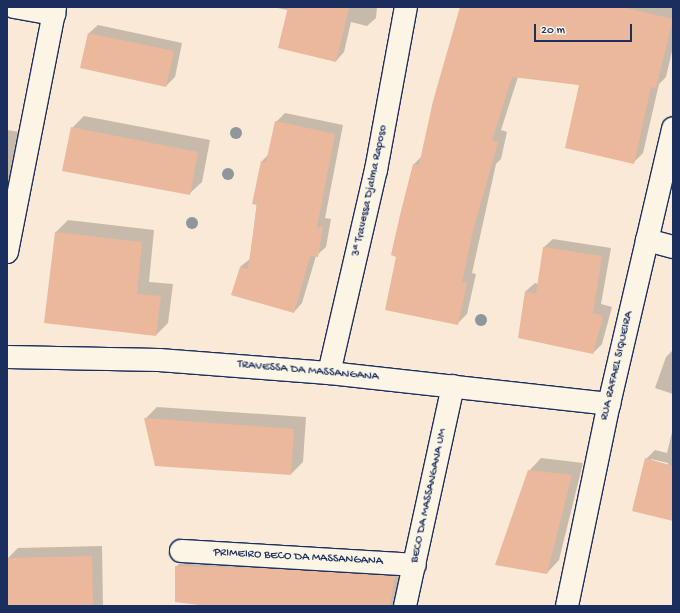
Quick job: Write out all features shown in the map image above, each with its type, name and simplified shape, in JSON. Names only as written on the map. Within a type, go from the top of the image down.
[{"type":"street","points":[[7,252],[54,10],[14,7]]},
{"type":"street","name":"3ª Travessa Djalma Raposo","points":[[329,373],[376,170],[406,7]]},
{"type":"street","name":"RUA RAFAEL SIQUEIRA","points":[[568,606],[609,404],[673,128]]},
{"type":"street","points":[[648,240],[673,247]]},
{"type":"street","name":"TRAVESSA DA MASSANGANA","points":[[7,357],[159,360],[329,373],[609,404]]},
{"type":"street","name":"BECO DA MASSANGANA UM","points":[[405,606],[453,386]]},
{"type":"street","name":"PRIMEIRO BECO DA MASSANGANA","points":[[181,551],[415,565]]},
{"type":"building","points":[[288,7],[349,7],[336,62],[278,48]]},
{"type":"building","points":[[460,7],[622,7],[673,19],[656,88],[651,87],[634,164],[565,148],[579,85],[512,77],[492,140],[498,142],[473,231],[462,282],[467,283],[458,325],[385,310],[396,257],[391,255],[400,215],[413,164],[419,165],[433,101]]},
{"type":"building","points":[[88,33],[174,51],[166,87],[80,68]]},
{"type":"building","points":[[275,121],[335,134],[317,227],[323,227],[318,257],[310,256],[294,313],[231,295],[240,267],[248,269],[257,205],[252,204],[261,161],[266,162]]},
{"type":"building","points":[[71,127],[198,152],[190,195],[62,171]]},
{"type":"building","points":[[55,232],[142,242],[137,294],[161,296],[156,336],[44,323]]},
{"type":"building","points":[[543,247],[602,256],[593,313],[603,316],[593,354],[518,338],[525,291],[536,294]]},
{"type":"building","points":[[144,418],[294,429],[291,475],[155,466]]},
{"type":"building","points":[[645,458],[673,466],[673,521],[632,511]]},
{"type":"building","points":[[528,470],[572,475],[547,574],[495,565]]},
{"type":"building","points":[[92,556],[93,606],[8,606],[7,558]]},
{"type":"building","points":[[175,566],[260,568],[395,576],[390,606],[207,606],[175,602]]}]
